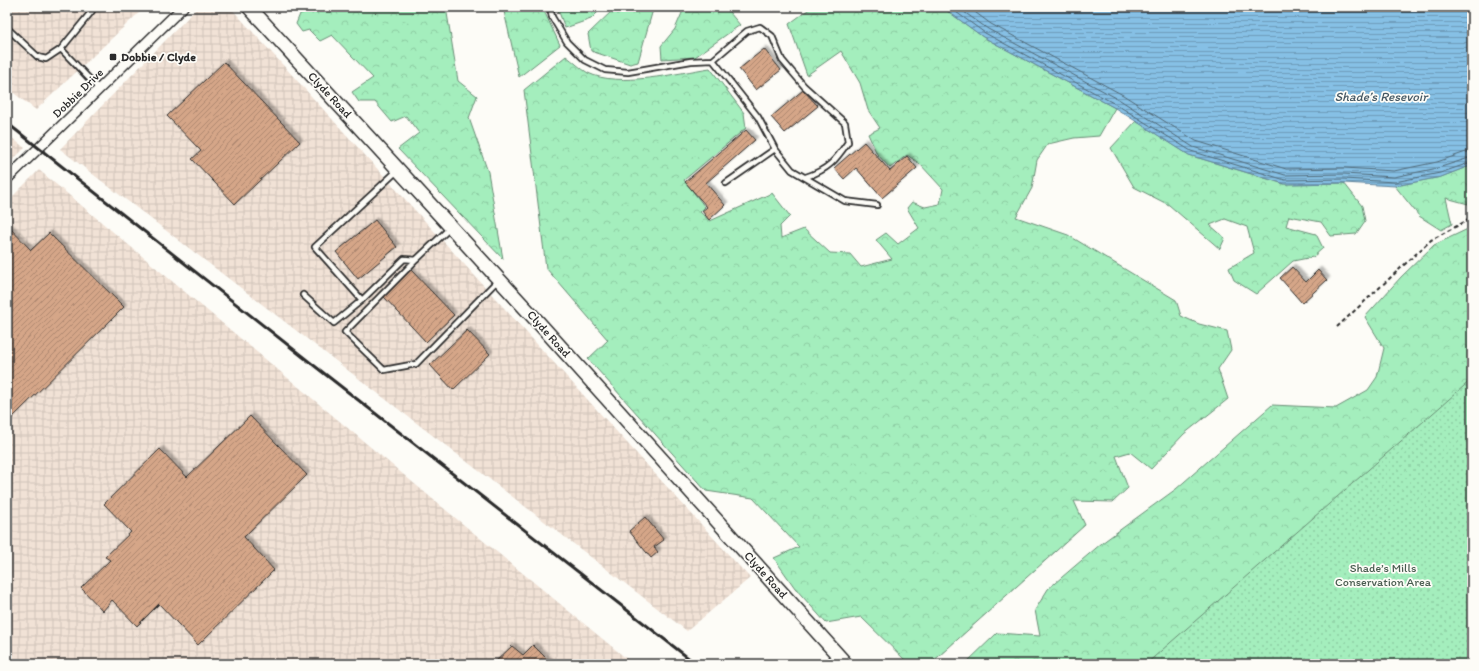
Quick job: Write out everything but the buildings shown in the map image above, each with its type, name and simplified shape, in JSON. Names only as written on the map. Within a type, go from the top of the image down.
[{"type":"main road","name":"Clyde Road","points":[[249,7],[499,279],[846,664]]},
{"type":"street","name":"Dobbie Drive","points":[[7,179],[183,7]]},
{"type":"lane","points":[[7,28],[38,57],[46,59],[61,49],[92,11],[92,7]]},
{"type":"lane","points":[[550,7],[552,17],[567,42],[585,60],[605,70],[628,72],[692,61],[712,60],[747,31],[760,26],[772,36],[782,60],[804,86],[845,123],[848,142],[835,160],[818,173],[806,177]]},
{"type":"lane","points":[[61,49],[99,89]]},
{"type":"lane","points":[[712,60],[758,117],[775,148],[792,170],[846,201],[877,205]]},
{"type":"lane","points":[[726,183],[775,148]]},
{"type":"lane","points":[[362,300],[315,247],[399,170]]},
{"type":"lane","points":[[451,227],[344,332],[384,370],[416,364],[499,279]]},
{"type":"lane","points":[[303,295],[334,323],[362,300],[404,259],[416,260]]},
{"type":"path","points":[[1337,327],[1431,240],[1468,220],[1472,220]]},
{"type":"shaded area","points":[[7,7],[145,7],[36,110],[7,88]]},
{"type":"shaded area","points":[[230,7],[750,578],[687,631],[60,149],[197,8]]},
{"type":"shaded area","points":[[7,134],[25,148],[7,165]]},
{"type":"shaded area","points":[[39,170],[441,506],[633,664],[7,664],[7,202]]},
{"type":"green space","points":[[308,7],[446,7],[458,81],[477,96],[469,118],[488,172],[503,259],[398,149],[419,133],[406,116],[392,122],[375,102],[359,102],[352,92],[373,78],[332,35],[320,41],[309,30],[302,32],[296,24],[300,14],[311,10]]},
{"type":"green space","points":[[503,7],[544,7],[545,13],[560,45],[519,77]]},
{"type":"green space","points":[[557,7],[603,7],[591,19],[565,28]]},
{"type":"green space","points":[[616,7],[652,7],[652,13],[638,62],[630,64],[591,51],[588,34]]},
{"type":"green space","points":[[679,7],[725,7],[740,25],[695,57],[662,59],[661,46],[675,29],[682,13]]},
{"type":"green space","points":[[812,7],[942,7],[983,37],[1115,108],[1099,136],[1074,138],[1048,144],[1037,160],[1032,188],[1016,217],[1068,235],[1176,300],[1181,316],[1199,324],[1227,331],[1231,350],[1218,369],[1228,399],[1184,434],[1151,469],[1130,452],[1116,456],[1128,488],[1113,502],[1074,501],[1085,525],[938,657],[928,664],[909,664],[861,617],[826,623],[795,588],[774,558],[799,547],[753,498],[706,491],[588,359],[608,340],[546,268],[524,90],[566,56],[588,73],[616,79],[648,78],[710,68],[744,113],[746,128],[684,180],[705,207],[700,212],[710,221],[772,193],[790,216],[780,226],[781,238],[804,229],[830,253],[850,254],[861,267],[892,259],[876,240],[886,233],[898,244],[919,228],[907,208],[912,202],[925,207],[940,204],[943,189],[920,164],[907,155],[890,168],[877,154],[868,134],[880,128],[868,110],[860,83],[841,51],[807,75],[789,24]]},
{"type":"green space","points":[[1136,121],[1189,155],[1284,184],[1344,183],[1362,206],[1365,221],[1356,234],[1331,236],[1321,222],[1289,216],[1286,226],[1316,234],[1323,248],[1313,257],[1293,261],[1256,294],[1234,280],[1229,268],[1254,253],[1247,227],[1225,219],[1210,225],[1225,238],[1220,249],[1169,205],[1134,187],[1111,148]]},
{"type":"green space","points":[[1472,165],[1472,205],[1446,198],[1452,224],[1441,230],[1419,216],[1395,186],[1441,177]]},
{"type":"green space","points":[[1472,227],[1472,664],[965,664],[997,633],[1040,636],[1035,610],[1048,589],[1102,543],[1176,489],[1272,405],[1336,408],[1368,390],[1377,377],[1384,348],[1365,317],[1401,277],[1434,245]]},
{"type":"green space","name":"Shade’s Mills Conservation Area","points":[[1472,379],[1472,664],[1146,664]]},
{"type":"water","name":"Shade’s Resevoir","points":[[942,7],[1472,7],[1472,165],[1441,177],[1395,186],[1344,183],[1285,184],[1189,155],[1115,108],[983,37]]},
{"type":"railway","points":[[7,123],[696,664]]},
{"type":"place","name":"Dobbie / Clyde","points":[[113,57]]}]
